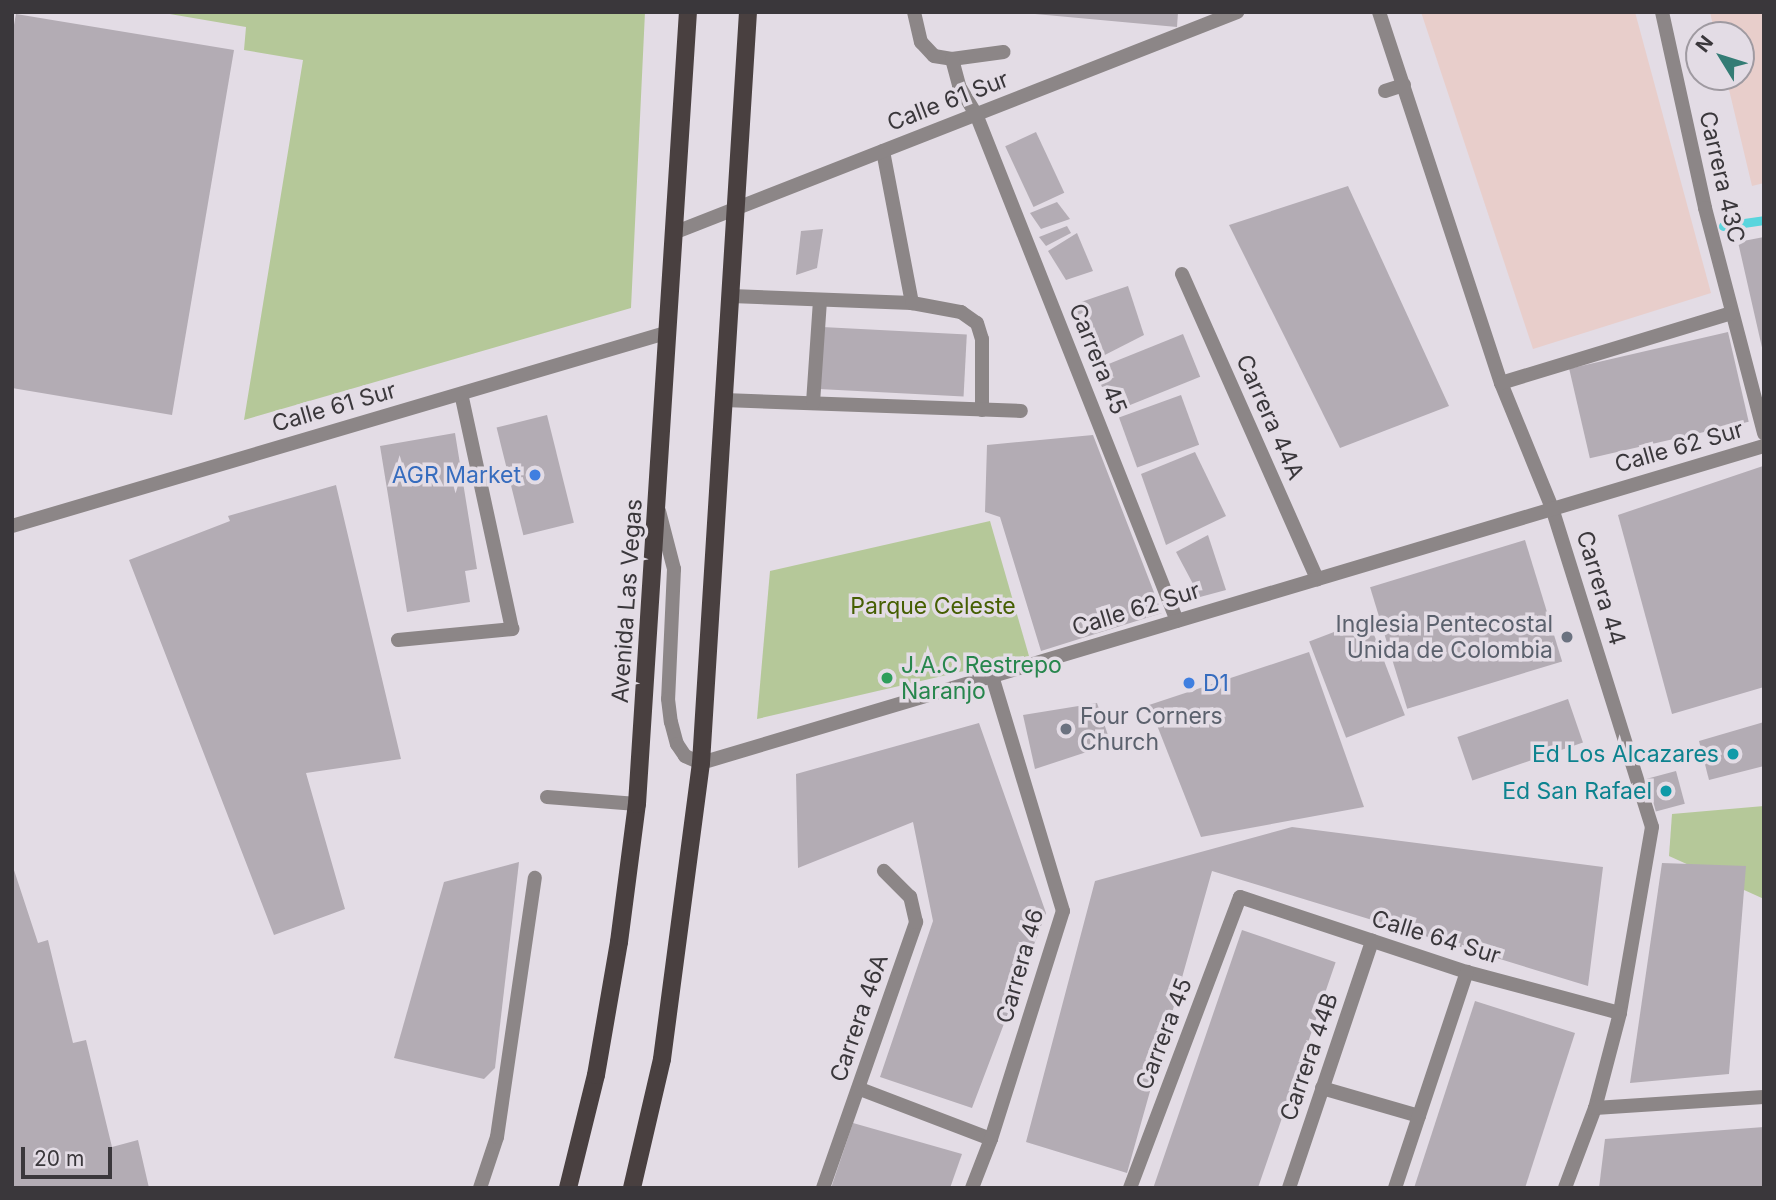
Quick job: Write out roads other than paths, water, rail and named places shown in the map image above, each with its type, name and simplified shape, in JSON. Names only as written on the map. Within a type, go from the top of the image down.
[{"type":"main road","name":"Avenida Las Vegas","points":[[568,1188],[596,1075],[619,942],[637,803],[676,232],[688,12]]},
{"type":"main road","points":[[632,1188],[662,1059],[701,763],[748,12]]},
{"type":"street","points":[[914,12],[920,43],[934,56],[952,59],[1004,52]]},
{"type":"street","name":"Calle 61 Sur","points":[[676,232],[1237,12]]},
{"type":"street","name":"Carrera 44","points":[[1379,12],[1501,383],[1552,508],[1652,827],[1620,1013],[1595,1108],[1565,1188]]},
{"type":"street","name":"Carrera 43C","points":[[1662,12],[1704,208],[1764,433]]},
{"type":"street","name":"Carrera 45","points":[[952,59],[959,86],[976,114],[1177,621]]},
{"type":"street","points":[[1385,91],[1404,85]]},
{"type":"street","points":[[883,151],[912,303]]},
{"type":"street","name":"Carrera 44A","points":[[1182,274],[1317,579]]},
{"type":"street","points":[[731,296],[912,303],[961,312],[977,323],[982,340],[982,410]]},
{"type":"street","points":[[813,403],[820,299]]},
{"type":"street","points":[[1501,383],[1732,313]]},
{"type":"street","name":"Calle 61 Sur","points":[[12,526],[669,332]]},
{"type":"street","points":[[398,640],[512,629],[461,394]]},
{"type":"street","points":[[724,400],[1021,411]]},
{"type":"street","name":"Calle 62 Sur","points":[[701,763],[1764,446]]},
{"type":"street","points":[[658,507],[674,569],[668,699],[670,722],[677,744],[685,756],[701,763]]},
{"type":"street","name":"Carrera 46","points":[[972,1188],[1063,911],[992,676]]},
{"type":"street","points":[[547,797],[637,803]]},
{"type":"street","name":"Carrera 46A","points":[[823,1188],[860,1089],[916,922],[910,897],[884,871]]},
{"type":"street","points":[[480,1188],[497,1137],[535,878]]},
{"type":"street","name":"Carrera 45","points":[[1130,1188],[1240,897]]},
{"type":"street","name":"Calle 64 Sur","points":[[1240,897],[1467,972],[1620,1013]]},
{"type":"street","name":"Carrera 44B","points":[[1289,1188],[1372,941]]},
{"type":"street","points":[[1395,1188],[1467,972]]},
{"type":"street","points":[[1322,1088],[1419,1116]]},
{"type":"street","points":[[860,1089],[990,1139]]},
{"type":"street","points":[[1595,1108],[1764,1097]]},
{"type":"waterway","points":[[1723,226],[1764,220]]},
{"type":"place","name":"AGR Market","points":[[535,475]]},
{"type":"place","name":"Inglesia Pentecostal Unida de Colombia","points":[[1567,637]]},
{"type":"place","name":"J.A.C Restrepo Naranjo","points":[[887,678]]},
{"type":"place","name":"D1","points":[[1189,683]]},
{"type":"place","name":"Four Corners Church","points":[[1066,729]]},
{"type":"place","name":"Ed Los Alcazares","points":[[1733,754]]},
{"type":"place","name":"Ed San Rafael","points":[[1666,791]]},
{"type":"park label","name":"Parque Celeste","points":[[933,606]]}]
